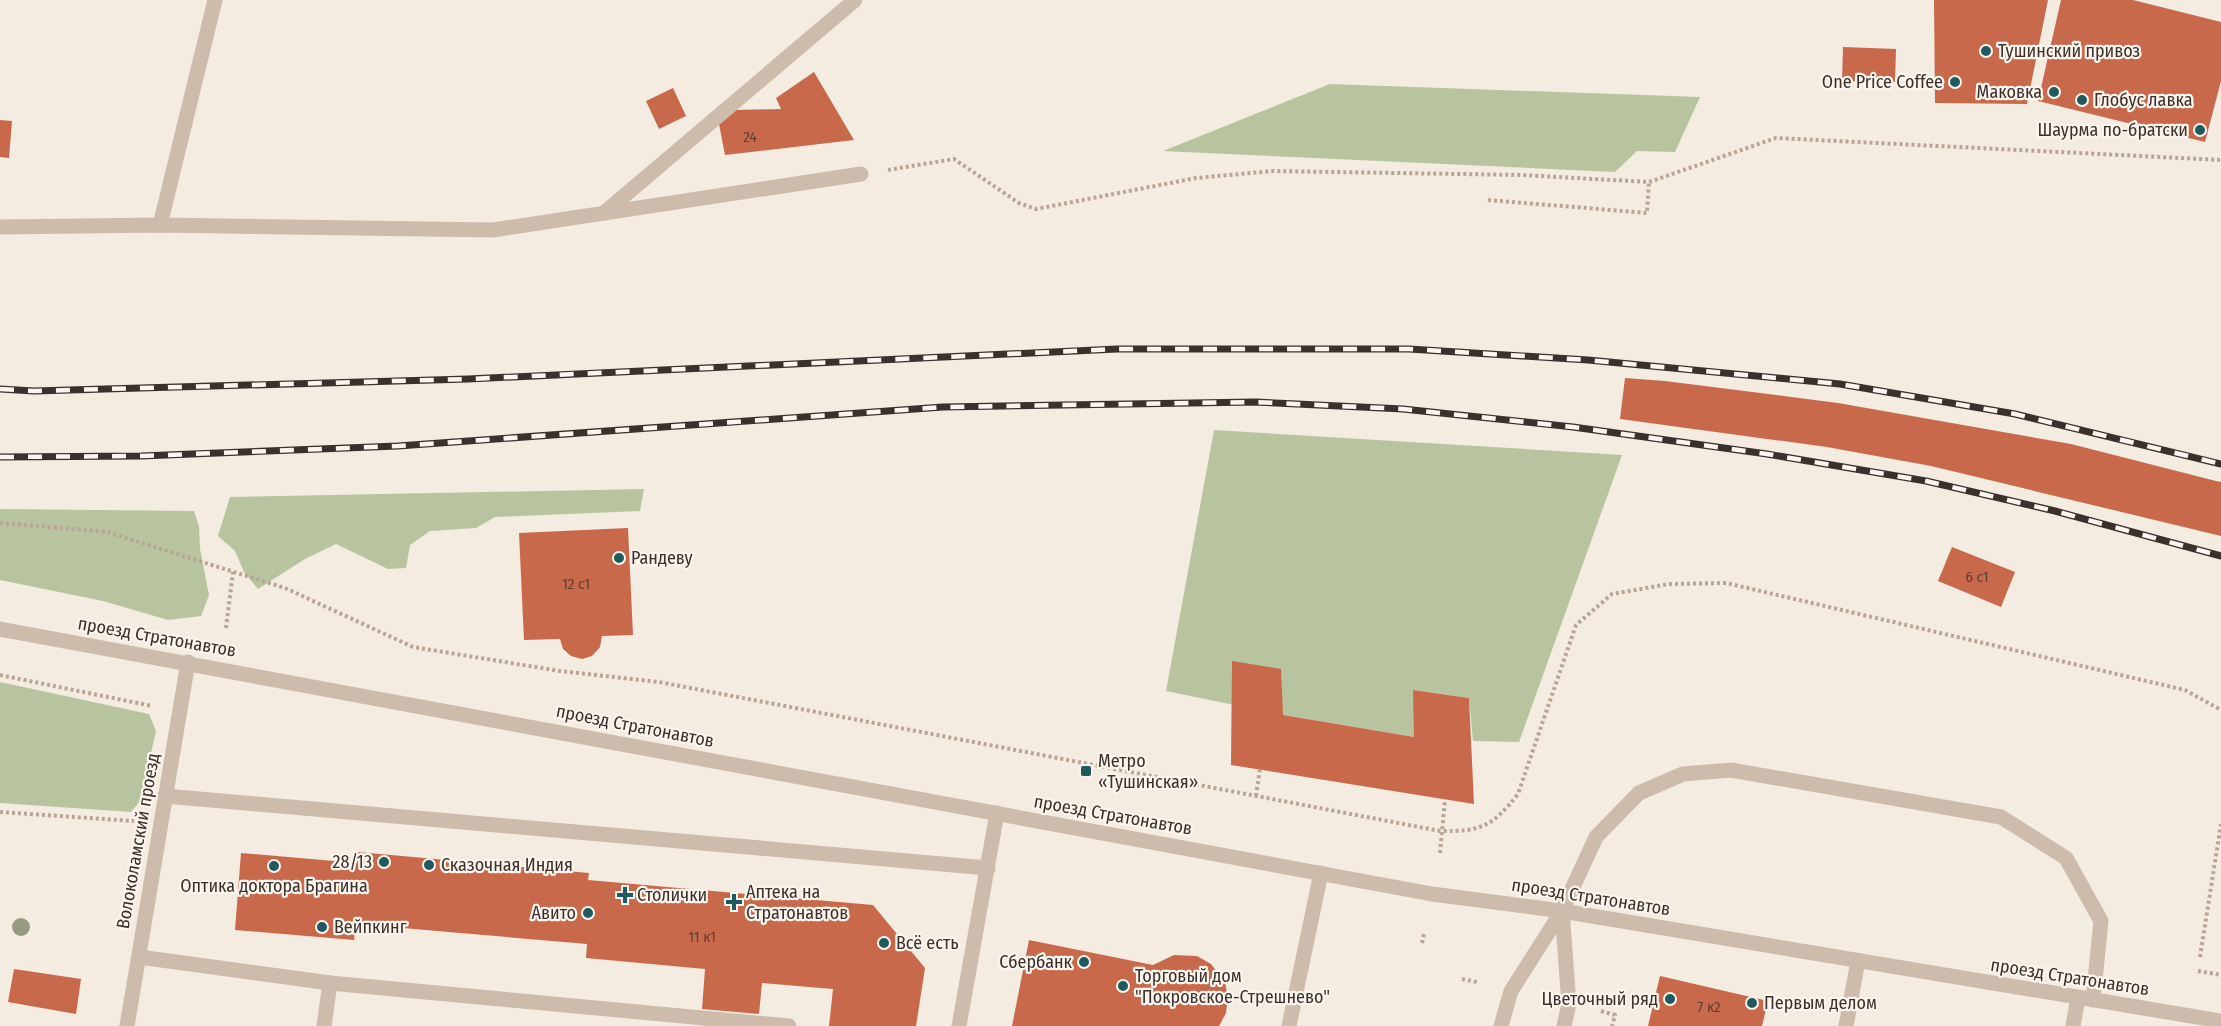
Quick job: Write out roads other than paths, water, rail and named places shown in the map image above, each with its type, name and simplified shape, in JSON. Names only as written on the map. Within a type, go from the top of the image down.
[{"type":"street","points":[[160,225],[215,0]]},
{"type":"street","points":[[604,213],[855,0]]},
{"type":"street","points":[[0,227],[160,225],[494,230],[861,174]]},
{"type":"street","name":"проезд Стратонавтов","points":[[0,628],[1432,894],[1562,911],[2221,1022]]},
{"type":"street","name":"Волоколамский проезд","points":[[127,1026],[188,662]]},
{"type":"street","points":[[1502,1026],[1510,991],[1562,911],[1596,837],[1639,794],[1683,774],[1731,770],[2001,817],[2066,858],[2101,921],[2086,999],[2073,1026]]},
{"type":"street","points":[[165,796],[988,868]]},
{"type":"street","points":[[959,1026],[998,813]]},
{"type":"street","points":[[1290,1026],[1321,873]]},
{"type":"street","points":[[1562,911],[1569,1004],[1564,1026]]},
{"type":"street","points":[[138,957],[330,983],[789,1026]]},
{"type":"street","points":[[1846,1026],[1858,961]]},
{"type":"street","points":[[324,1026],[330,983]]},
{"type":"railway","points":[[0,389],[34,391],[468,379],[1117,349],[1409,349],[1588,360],[1840,384],[2015,414],[2221,464]]},
{"type":"railway","points":[[0,457],[141,456],[398,446],[943,407],[1255,402],[1403,409],[1573,427],[1767,454],[1926,481],[2055,511],[2221,556]]},
{"type":"place","name":"Тушинский привоз","points":[[1986,51]]},
{"type":"place","name":"One Price Coffee","points":[[1955,82]]},
{"type":"place","name":"Маковка","points":[[2054,92]]},
{"type":"place","name":"Глобус лавка","points":[[2082,100]]},
{"type":"place","name":"Шаурма по-братски","points":[[2200,130]]},
{"type":"place","name":"Рандеву","points":[[619,558]]},
{"type":"place","name":"Метро «Тушинская»","points":[[1086,771]]},
{"type":"place","name":"28/13","points":[[384,862]]},
{"type":"place","name":"Сказочная Индия","points":[[429,865]]},
{"type":"place","name":"Оптика доктора Брагина","points":[[274,866]]},
{"type":"place","name":"Столички","points":[[625,895]]},
{"type":"place","name":"Аптека на Стратонавтов","points":[[734,902]]},
{"type":"place","name":"Авито","points":[[588,913]]},
{"type":"place","name":"Вейпкинг","points":[[322,927]]},
{"type":"place","name":"Всё есть","points":[[884,943]]},
{"type":"place","name":"Сбербанк","points":[[1084,962]]},
{"type":"place","name":"Торговый дом \"Покровское-Стрешнево\"","points":[[1123,986]]},
{"type":"place","name":"Цветочный ряд","points":[[1670,999]]},
{"type":"place","name":"Первым делом","points":[[1752,1003]]}]
